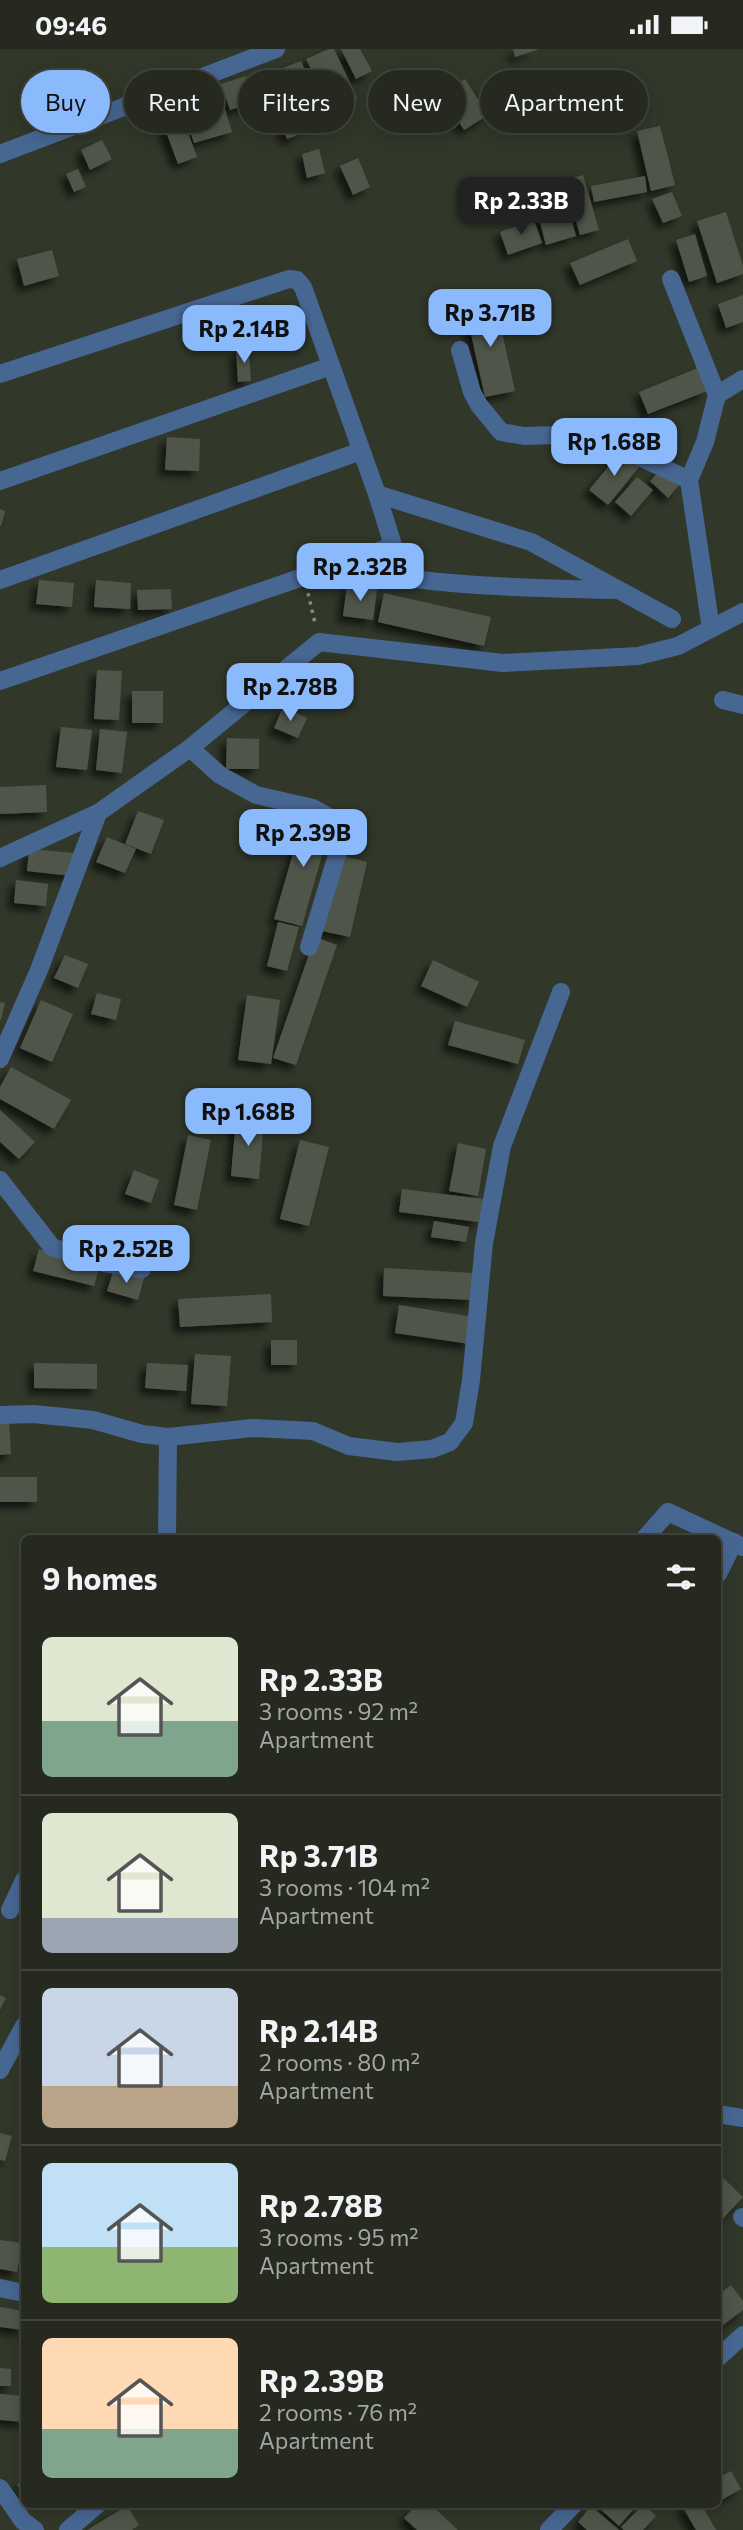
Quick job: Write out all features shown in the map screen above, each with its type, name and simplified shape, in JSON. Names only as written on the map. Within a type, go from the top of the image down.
[{"type":"street","points":[[0,154],[276,49]]},
{"type":"street","points":[[0,374],[289,279],[297,280],[303,287],[377,495],[403,577]]},
{"type":"street","points":[[671,279],[717,395],[705,442],[689,480],[711,629]]},
{"type":"street","points":[[460,350],[472,392],[501,432],[524,436],[557,435],[612,444],[689,480]]},
{"type":"street","points":[[0,481],[331,366]]},
{"type":"street","points":[[717,395],[743,379]]},
{"type":"street","points":[[0,580],[361,451]]},
{"type":"street","points":[[377,495],[531,542],[672,619]]},
{"type":"street","points":[[0,681],[393,545]]},
{"type":"street","points":[[336,566],[420,581],[617,590]]},
{"type":"street","points":[[0,858],[98,813],[190,748],[319,642],[503,663],[638,656],[678,646],[743,613]]},
{"type":"street","points":[[723,700],[743,705]]},
{"type":"street","points":[[190,748],[220,775],[256,795],[313,808],[334,820],[341,842],[309,947]]},
{"type":"street","points":[[0,1059],[39,970],[98,813]]},
{"type":"street","points":[[0,1415],[34,1414],[93,1420],[142,1434],[168,1437],[252,1428],[313,1431],[349,1445],[397,1452],[432,1449],[450,1442],[464,1423],[471,1380],[484,1243],[502,1146],[561,992]]},
{"type":"street","points":[[0,1180],[52,1247],[104,1263],[142,1269]]},
{"type":"street","points":[[167,1535],[168,1437]]},
{"type":"street","points":[[648,1535],[668,1512],[718,1535]]},
{"type":"street","points":[[721,1536],[738,1544],[721,1570]]},
{"type":"street","points":[[12,1910],[21,1888]]},
{"type":"street","points":[[0,2070],[21,2032]]},
{"type":"street","points":[[721,2114],[743,2117]]},
{"type":"street","points":[[0,2288],[21,2292]]},
{"type":"street","points":[[721,2352],[743,2335]]},
{"type":"street","points":[[0,2488],[23,2521],[35,2530]]},
{"type":"street","points":[[68,2530],[93,2508]]},
{"type":"street","points":[[550,2530],[570,2508]]},
{"type":"path","points":[[304,577],[319,642]]},
{"type":"building","points":[[334,49],[344,70],[311,70],[306,59]]},
{"type":"building","points":[[341,49],[360,49],[371,70],[356,79],[354,70],[352,70]]},
{"type":"building","points":[[513,49],[537,49],[537,50],[515,57]]},
{"type":"building","points":[[301,61],[305,70],[278,70]]},
{"type":"building","points":[[238,79],[238,107],[230,110],[224,83]]},
{"type":"building","points":[[466,81],[480,102],[480,120],[466,129]]},
{"type":"building","points":[[224,106],[232,132],[194,143],[191,133],[224,133]]},
{"type":"building","points":[[660,126],[675,185],[651,191],[637,133],[648,133],[648,129]]},
{"type":"building","points":[[166,133],[188,133],[197,157],[178,164]]},
{"type":"building","points":[[285,133],[300,133],[300,134],[287,139]]},
{"type":"building","points":[[102,140],[112,159],[90,170],[81,150]]},
{"type":"building","points":[[319,149],[325,173],[307,178],[302,154]]},
{"type":"building","points":[[358,158],[370,187],[353,195],[340,166]]},
{"type":"building","points":[[78,169],[86,187],[74,192],[66,174]]},
{"type":"building","points":[[583,175],[599,230],[580,235],[564,180]]},
{"type":"building","points":[[645,176],[647,192],[594,202],[591,186]]},
{"type":"building","points":[[672,192],[682,216],[663,223],[652,199]]},
{"type":"building","points":[[568,207],[576,236],[546,245],[538,215]]},
{"type":"building","points":[[726,212],[743,266],[743,274],[717,283],[697,221]]},
{"type":"building","points":[[534,220],[542,243],[508,255],[500,232]]},
{"type":"building","points":[[695,234],[707,276],[689,282],[676,240]]},
{"type":"building","points":[[628,239],[637,261],[580,285],[570,263]]},
{"type":"building","points":[[52,250],[59,276],[24,286],[17,259]]},
{"type":"building","points":[[743,295],[743,322],[726,328],[718,304]]},
{"type":"building","points":[[495,300],[515,391],[485,397],[465,307]]},
{"type":"building","points":[[249,349],[251,381],[238,382],[236,350]]},
{"type":"building","points":[[698,368],[707,391],[648,414],[639,392]]},
{"type":"building","points":[[167,437],[200,439],[199,471],[165,470]]},
{"type":"building","points":[[621,451],[640,466],[608,505],[589,490]]},
{"type":"building","points":[[663,467],[680,484],[668,498],[650,481]]},
{"type":"building","points":[[637,477],[653,490],[631,516],[615,502]]},
{"type":"building","points":[[0,509],[5,511],[1,526],[0,526]]},
{"type":"building","points":[[39,580],[74,583],[72,607],[36,604]]},
{"type":"building","points":[[96,580],[131,583],[130,609],[94,607]]},
{"type":"building","points":[[347,585],[377,589],[373,620],[343,616]]},
{"type":"building","points":[[171,589],[172,609],[138,610],[137,590]]},
{"type":"building","points":[[384,593],[491,617],[484,646],[378,622]]},
{"type":"building","points":[[97,670],[122,671],[119,720],[94,719]]},
{"type":"building","points":[[132,691],[163,691],[163,723],[132,723]]},
{"type":"building","points":[[283,707],[307,718],[298,738],[274,728]]},
{"type":"building","points":[[61,727],[92,730],[87,770],[56,767]]},
{"type":"building","points":[[100,729],[127,732],[122,773],[96,770]]},
{"type":"building","points":[[227,738],[259,739],[259,769],[226,769]]},
{"type":"building","points":[[46,785],[47,812],[0,814],[0,787]]},
{"type":"building","points":[[138,811],[164,820],[151,854],[125,844]]},
{"type":"building","points":[[305,812],[332,820],[302,926],[274,919]]},
{"type":"building","points":[[107,837],[136,849],[125,873],[96,862]]},
{"type":"building","points":[[29,849],[74,853],[72,876],[27,871]]},
{"type":"building","points":[[339,855],[367,862],[350,937],[322,931]]},
{"type":"building","points":[[16,880],[48,884],[46,906],[14,903]]},
{"type":"building","points":[[278,922],[299,927],[287,971],[267,966]]},
{"type":"building","points":[[315,937],[337,945],[296,1065],[273,1058]]},
{"type":"building","points":[[65,955],[88,964],[78,988],[54,978]]},
{"type":"building","points":[[433,960],[479,982],[467,1007],[421,986]]},
{"type":"building","points":[[97,993],[121,999],[116,1020],[91,1014]]},
{"type":"building","points":[[247,995],[280,1000],[271,1064],[238,1060]]},
{"type":"building","points":[[41,1000],[73,1014],[52,1062],[20,1048]]},
{"type":"building","points":[[0,1002],[5,1003],[1,1020],[0,1020]]},
{"type":"building","points":[[455,1021],[525,1040],[518,1064],[448,1045]]},
{"type":"building","points":[[11,1067],[71,1100],[54,1129],[0,1099],[0,1087]]},
{"type":"building","points":[[0,1110],[35,1142],[19,1159],[0,1142]]},
{"type":"building","points":[[236,1118],[264,1120],[259,1179],[231,1176]]},
{"type":"building","points":[[188,1135],[211,1140],[197,1210],[174,1205]]},
{"type":"building","points":[[300,1140],[329,1147],[309,1226],[280,1219]]},
{"type":"building","points":[[458,1143],[486,1149],[478,1196],[449,1191]]},
{"type":"building","points":[[134,1170],[159,1180],[151,1203],[125,1194]]},
{"type":"building","points":[[402,1189],[483,1199],[479,1222],[399,1212]]},
{"type":"building","points":[[434,1221],[469,1227],[466,1242],[431,1237]]},
{"type":"building","points":[[39,1249],[100,1265],[94,1286],[33,1271]]},
{"type":"building","points":[[384,1268],[474,1273],[473,1300],[383,1296]]},
{"type":"building","points":[[114,1269],[144,1278],[138,1300],[107,1291]]},
{"type":"building","points":[[271,1294],[272,1322],[180,1327],[178,1299]]},
{"type":"building","points":[[399,1305],[474,1317],[470,1344],[395,1333]]},
{"type":"building","points":[[271,1340],[297,1340],[297,1365],[271,1365]]},
{"type":"building","points":[[195,1354],[231,1356],[227,1406],[191,1404]]},
{"type":"building","points":[[34,1363],[97,1364],[97,1389],[34,1388]]},
{"type":"building","points":[[147,1363],[188,1365],[186,1391],[145,1388]]},
{"type":"building","points":[[9,1420],[11,1454],[0,1455],[0,1421]]},
{"type":"building","points":[[0,1477],[37,1477],[37,1502],[0,1502]]},
{"type":"building","points":[[0,1995],[6,1998],[0,2010]]},
{"type":"building","points":[[0,2133],[12,2136],[5,2161],[0,2160]]},
{"type":"building","points":[[721,2176],[743,2197],[721,2221]]},
{"type":"building","points":[[0,2240],[21,2243],[17,2272],[0,2269]]},
{"type":"building","points":[[731,2285],[743,2301],[743,2310],[721,2327],[721,2293]]},
{"type":"building","points":[[0,2307],[21,2310],[21,2330],[0,2327]]},
{"type":"building","points":[[0,2368],[11,2369],[11,2386],[0,2386]]},
{"type":"building","points":[[0,2394],[21,2396],[21,2422],[0,2420]]},
{"type":"building","points":[[731,2471],[741,2489],[721,2500],[721,2476]]},
{"type":"building","points":[[124,2508],[128,2508],[139,2525],[132,2530],[87,2530]]},
{"type":"building","points":[[413,2508],[434,2508],[458,2530],[417,2530],[404,2518]]},
{"type":"building","points":[[589,2508],[593,2508],[619,2530],[587,2530],[578,2522]]},
{"type":"building","points":[[599,2508],[635,2508],[619,2526]]},
{"type":"building","points":[[640,2508],[648,2508],[656,2516],[643,2530],[624,2530],[621,2527]]},
{"type":"building","points":[[683,2508],[703,2508],[716,2530],[696,2530]]}]
